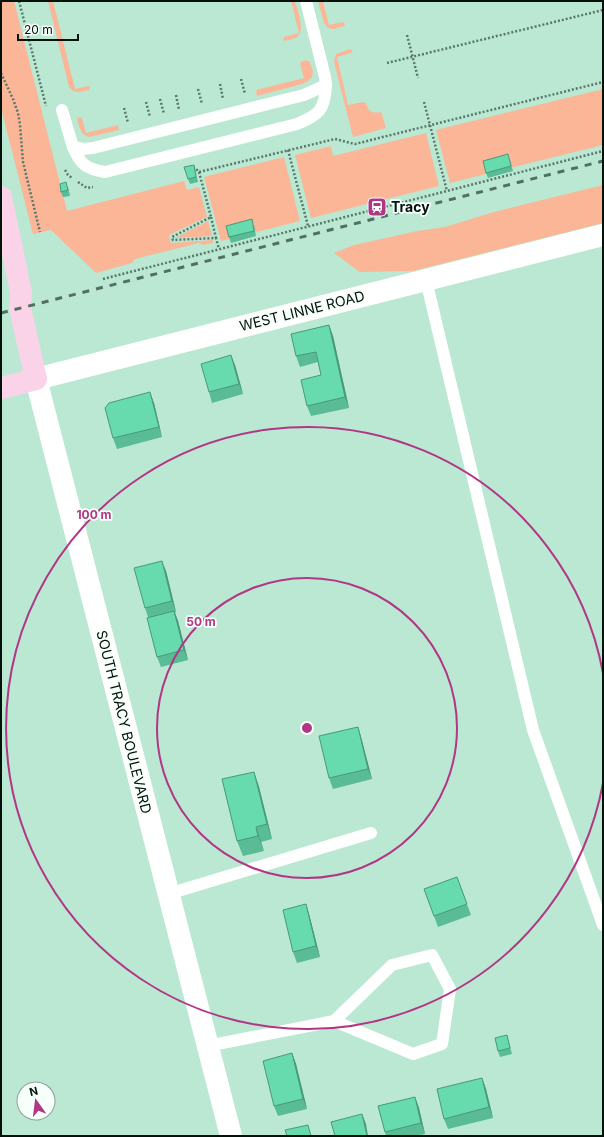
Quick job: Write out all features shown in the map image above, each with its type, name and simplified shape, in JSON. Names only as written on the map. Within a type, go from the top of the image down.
[{"type":"main road","name":"SOUTH TRACY BOULEVARD","points":[[1,197],[21,292],[20,308],[36,379]]},
{"type":"main road","name":"SOUTH TRACY BOULEVARD","points":[[1,268],[9,293],[20,308]]},
{"type":"main road","name":"WEST LINNE ROAD","points":[[1,388],[36,379]]},
{"type":"street","name":"WEST LINNE ROAD","points":[[36,379],[603,235]]},
{"type":"street","name":"SOUTH TRACY BOULEVARD","points":[[36,379],[231,1136]]},
{"type":"lane","points":[[62,110],[73,147],[78,158],[84,165],[93,170],[105,172],[297,124],[313,117],[322,107],[326,97],[326,85],[306,1]]},
{"type":"lane","points":[[73,147],[83,149],[93,148],[304,95],[326,85]]},
{"type":"lane","points":[[426,280],[533,730],[603,924]]},
{"type":"lane","points":[[168,894],[371,833]]},
{"type":"lane","points":[[207,1046],[334,1021],[392,966],[432,955],[450,989],[442,1044],[413,1054],[334,1021]]},
{"type":"path","points":[[387,64],[603,10]]},
{"type":"path","points":[[407,35],[418,78]]},
{"type":"path","points":[[1,74],[18,113],[23,162],[40,232]]},
{"type":"path","points":[[241,79],[245,96]]},
{"type":"path","points":[[220,84],[224,101]]},
{"type":"path","points":[[198,89],[203,106]]},
{"type":"path","points":[[176,95],[180,112]]},
{"type":"path","points":[[160,99],[165,116]]},
{"type":"path","points":[[146,102],[150,119]]},
{"type":"path","points":[[424,102],[447,191]]},
{"type":"path","points":[[124,108],[129,125]]},
{"type":"path","points":[[288,150],[308,226]]},
{"type":"path","points":[[103,279],[603,151]]},
{"type":"path","points":[[199,172],[219,250]]},
{"type":"path","points":[[211,217],[172,237],[173,240],[216,238]]},
{"type":"shaded area","points":[[1,1],[14,1],[67,211],[184,181],[187,190],[199,187],[207,217],[169,235],[171,243],[213,240],[213,243],[203,245],[199,243],[135,259],[132,263],[96,273],[51,230],[33,234],[1,108]]},
{"type":"shaded area","points":[[48,1],[53,1],[75,89],[88,86],[90,87],[89,90],[79,92],[73,91],[69,87]]},
{"type":"shaded area","points":[[291,1],[295,1],[301,30],[297,37],[284,41],[284,37],[299,33]]},
{"type":"shaded area","points":[[318,1],[323,1],[329,25],[343,22],[345,24],[344,26],[334,29],[328,28],[324,23]]},
{"type":"shaded area","points":[[350,49],[353,51],[351,53],[337,57],[348,105],[363,102],[366,103],[371,111],[375,113],[381,112],[386,128],[353,137],[334,62],[336,54]]},
{"type":"shaded area","points":[[306,60],[310,62],[313,72],[312,77],[308,81],[257,96],[256,90],[304,78],[300,63]]},
{"type":"shaded area","points":[[603,89],[603,145],[450,183],[436,130]]},
{"type":"shaded area","points":[[80,117],[82,118],[86,133],[118,125],[119,130],[89,137],[81,130],[77,119]]},
{"type":"shaded area","points":[[426,133],[439,186],[311,218],[295,155],[331,146],[333,156]]},
{"type":"shaded area","points":[[284,157],[300,221],[221,241],[204,177]]},
{"type":"shaded area","points":[[603,185],[603,223],[413,271],[360,272],[334,253],[354,245],[417,231],[445,227],[494,212]]},
{"type":"shaded area","points":[[208,221],[212,236],[175,238]]},
{"type":"building","points":[[508,154],[511,166],[486,173],[483,161]]},
{"type":"building","points":[[194,165],[196,177],[188,179],[184,167]]},
{"type":"building","points":[[66,182],[68,190],[61,192],[60,184]]},
{"type":"building","points":[[252,219],[254,231],[229,237],[226,226]]},
{"type":"building","points":[[329,325],[345,397],[307,406],[301,380],[321,375],[316,352],[296,356],[291,334]]},
{"type":"building","points":[[231,355],[239,384],[209,392],[201,364]]},
{"type":"building","points":[[150,392],[159,427],[113,438],[105,408],[109,403]]},
{"type":"building","points":[[162,561],[172,601],[145,608],[134,568]]},
{"type":"building","points":[[174,611],[184,650],[157,657],[147,618]]},
{"type":"building","points":[[358,727],[368,769],[329,778],[319,736]]},
{"type":"building","points":[[254,772],[267,824],[256,827],[258,836],[237,841],[222,779]]},
{"type":"building","points":[[457,877],[467,904],[434,916],[424,889]]},
{"type":"building","points":[[306,904],[316,946],[293,952],[283,910]]},
{"type":"building","points":[[507,1035],[510,1048],[498,1051],[495,1038]]},
{"type":"building","points":[[292,1053],[303,1099],[274,1106],[263,1061]]},
{"type":"building","points":[[482,1078],[489,1107],[444,1119],[437,1089]]},
{"type":"building","points":[[415,1097],[421,1123],[385,1132],[378,1106]]},
{"type":"building","points":[[362,1114],[367,1136],[335,1136],[331,1122]]},
{"type":"building","points":[[308,1125],[311,1136],[287,1136],[285,1130]]},
{"type":"railway","points":[[1,313],[603,161]]},
{"type":"place","name":"Tracy","points":[[377,207]]}]
